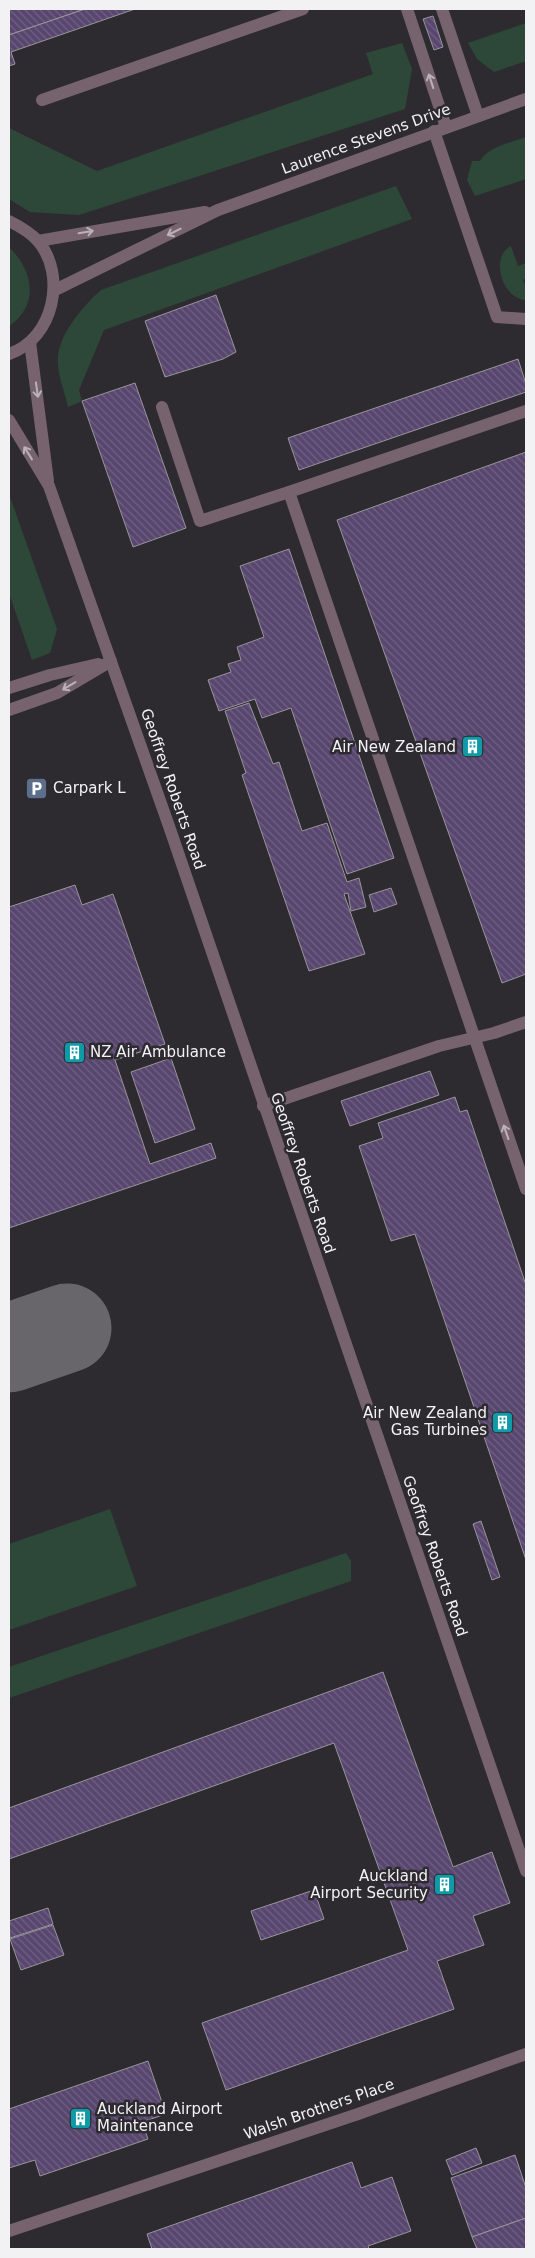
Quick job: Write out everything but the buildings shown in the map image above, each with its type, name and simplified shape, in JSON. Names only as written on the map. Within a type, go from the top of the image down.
[{"type":"street","points":[[42,100],[303,9]]},
{"type":"street","points":[[407,9],[440,129],[496,317],[526,318]]},
{"type":"street","points":[[442,9],[478,116]]},
{"type":"street","name":"Laurence Stevens Drive","points":[[55,290],[218,210],[526,99]]},
{"type":"street","name":"Laurence Stevens Drive","points":[[38,241],[218,210]]},
{"type":"street","points":[[9,221],[23,228],[38,241],[51,265],[55,290],[41,328],[30,342],[9,354]]},
{"type":"street","name":"Geoffrey Roberts Road","points":[[30,342],[49,486]]},
{"type":"street","points":[[162,407],[200,521],[526,410]]},
{"type":"street","name":"Geoffrey Roberts Road","points":[[9,420],[49,486],[111,661],[526,1871]]},
{"type":"street","points":[[289,492],[526,1188]]},
{"type":"street","points":[[9,688],[50,675],[111,661]]},
{"type":"street","points":[[9,710],[57,693],[111,661]]},
{"type":"street","points":[[263,1106],[439,1046],[526,1022]]},
{"type":"street","name":"Walsh Brothers Place","points":[[9,2231],[358,2114],[526,2054]]},
{"type":"green space","points":[[526,23],[526,61],[494,72],[477,59],[468,43]]},
{"type":"green space","points":[[402,43],[412,69],[405,109],[79,215],[30,212],[9,199],[9,128],[97,171],[373,74],[366,53]]},
{"type":"green space","points":[[526,137],[526,179],[475,196],[467,180],[472,161],[480,161],[494,148]]},
{"type":"green space","points":[[396,186],[412,219],[104,330],[79,390],[82,401],[68,407],[58,365],[61,344],[78,314],[101,290]]},
{"type":"green space","points":[[511,246],[518,266],[526,263],[526,278],[523,280],[526,288],[526,300],[518,298],[511,293],[505,286],[502,277],[501,259],[504,251]]},
{"type":"green space","points":[[9,247],[23,266],[30,287],[29,298],[25,308],[19,318],[9,326]]},
{"type":"green space","points":[[9,494],[57,629],[50,653],[32,660],[9,593]]},
{"type":"green space","points":[[110,1509],[137,1586],[9,1630],[9,1544]]},
{"type":"green space","points":[[346,1553],[351,1561],[351,1581],[9,1698],[9,1667]]},
{"type":"taxiway","points":[[9,1348],[67,1328]]},
{"type":"place","name":"Air New Zealand","points":[[472,747]]},
{"type":"place","name":"Carpark L","points":[[37,788]]},
{"type":"place","name":"NZ Air Ambulance","points":[[74,1052]]},
{"type":"place","name":"Air New Zealand Gas Turbines","points":[[503,1422]]},
{"type":"place","name":"Auckland Airport Security","points":[[444,1885]]},
{"type":"place","name":"Auckland Airport Maintenance","points":[[81,2118]]}]
